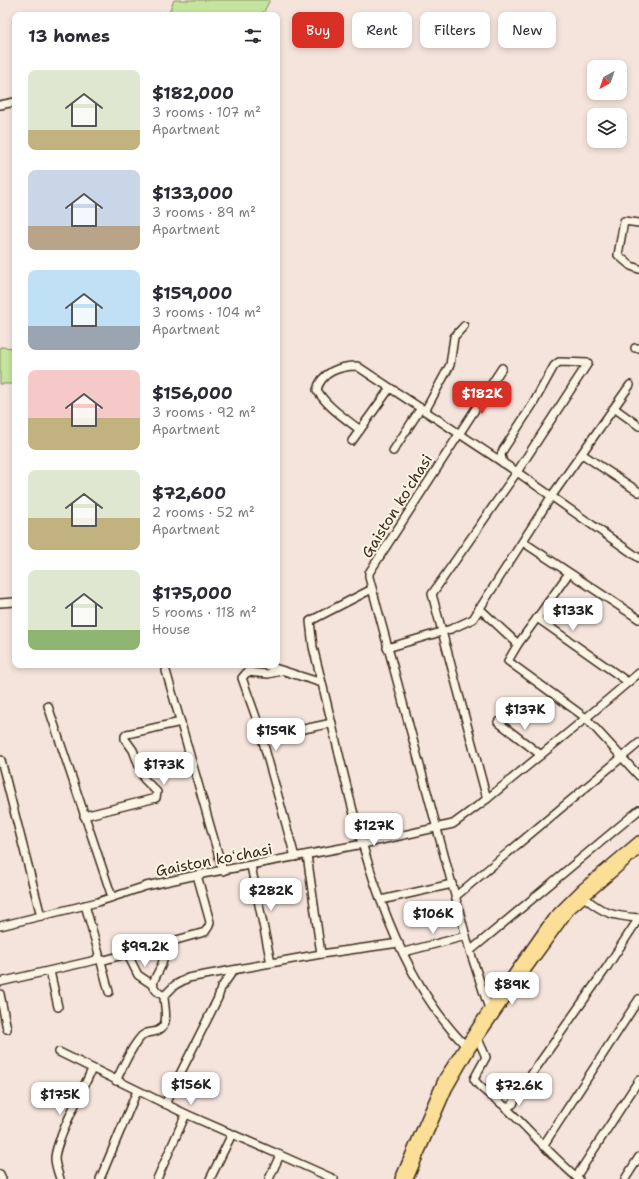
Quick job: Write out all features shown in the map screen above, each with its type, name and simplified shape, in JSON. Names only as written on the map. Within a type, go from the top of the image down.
[{"type":"main road","points":[[408,1179],[447,1088],[489,1009],[552,919],[582,889],[639,841]]},
{"type":"main road","points":[[400,1179],[444,1078],[468,1047],[478,1039],[569,910],[639,849]]},
{"type":"street","points":[[0,105],[12,103]]},
{"type":"street","points":[[639,223],[624,221],[618,255],[631,266],[639,269]]},
{"type":"street","points":[[393,451],[423,410],[450,365],[454,337],[464,326]]},
{"type":"street","points":[[487,799],[432,594],[517,472],[588,363],[559,362],[554,366],[533,404],[503,450],[501,455],[503,463]]},
{"type":"street","points":[[360,430],[340,415],[317,390],[318,382],[334,370],[357,366],[517,472],[639,558]]},
{"type":"street","name":"Gaiston koʻchasi","points":[[489,1009],[470,951],[456,896],[436,829],[387,648],[369,573],[502,368]]},
{"type":"street","points":[[387,648],[441,632],[473,619],[552,497],[630,385]]},
{"type":"street","points":[[352,441],[390,388]]},
{"type":"street","points":[[614,408],[639,426]]},
{"type":"street","points":[[582,454],[639,492]]},
{"type":"street","points":[[523,542],[639,620]]},
{"type":"street","points":[[569,572],[518,644],[508,661],[586,718],[639,776]]},
{"type":"street","points":[[372,589],[310,621],[313,647],[363,844],[380,900],[420,985],[452,1032],[468,1047]]},
{"type":"street","points":[[0,603],[12,602]]},
{"type":"street","points":[[479,608],[518,644]]},
{"type":"street","points":[[537,618],[628,682]]},
{"type":"street","points":[[273,668],[322,683]]},
{"type":"street","points":[[166,671],[223,871]]},
{"type":"street","points":[[281,671],[268,674],[247,672],[242,678],[262,738],[295,858]]},
{"type":"street","points":[[436,829],[453,824],[487,799],[639,673]]},
{"type":"street","points":[[48,706],[112,897]]},
{"type":"street","points":[[84,816],[156,798],[157,792],[144,779],[137,759],[124,739],[127,734],[181,722]]},
{"type":"street","points":[[498,722],[541,754]]},
{"type":"street","points":[[262,738],[332,723]]},
{"type":"street","points":[[456,896],[639,743]]},
{"type":"street","points":[[1,760],[41,916]]},
{"type":"street","points":[[470,951],[639,810]]},
{"type":"street","name":"Gaiston koʻchasi","points":[[0,926],[85,905],[146,886],[197,875],[295,858],[436,829]]},
{"type":"street","points":[[307,855],[321,954]]},
{"type":"street","points":[[251,866],[271,963]]},
{"type":"street","points":[[0,982],[96,960],[100,957],[129,953],[205,932],[209,926],[197,875]]},
{"type":"street","points":[[380,900],[452,884]]},
{"type":"street","points":[[506,1108],[516,1100],[517,1095],[608,967],[639,918],[619,916],[600,911],[584,897]]},
{"type":"street","points":[[85,905],[100,957],[108,992]]},
{"type":"street","points":[[404,952],[466,936]]},
{"type":"street","points":[[164,996],[175,985],[188,978],[321,954],[399,943]]},
{"type":"street","points":[[154,985],[154,978],[163,961],[158,945]]},
{"type":"street","points":[[129,953],[130,960],[138,975],[154,985],[159,994],[164,996]]},
{"type":"street","points":[[165,1104],[218,998],[221,988],[233,970]]},
{"type":"street","points":[[50,971],[58,1008]]},
{"type":"street","points":[[0,994],[7,1029]]},
{"type":"street","points":[[116,1081],[141,1036],[148,1032],[160,1030],[163,1027],[167,1014],[164,996]]},
{"type":"street","points":[[543,1146],[639,999]]},
{"type":"street","points":[[478,1039],[486,1057],[474,1079],[477,1084],[506,1108],[577,1178],[639,1080]]},
{"type":"street","points":[[59,1052],[186,1114],[331,1178]]},
{"type":"street","points":[[60,1179],[56,1167],[55,1155],[61,1137],[92,1069]]},
{"type":"street","points":[[100,1179],[137,1091]]},
{"type":"street","points":[[157,1179],[186,1114]]},
{"type":"street","points":[[210,1179],[232,1134]]},
{"type":"street","points":[[269,1179],[280,1155]]},
{"type":"street","points":[[624,1179],[639,1157]]},
{"type":"street","points":[[0,1174],[2,1179]]},
{"type":"green space","points":[[174,0],[270,0],[264,12],[169,12]]},
{"type":"green space","points":[[0,347],[12,348],[12,384],[0,384]]}]
